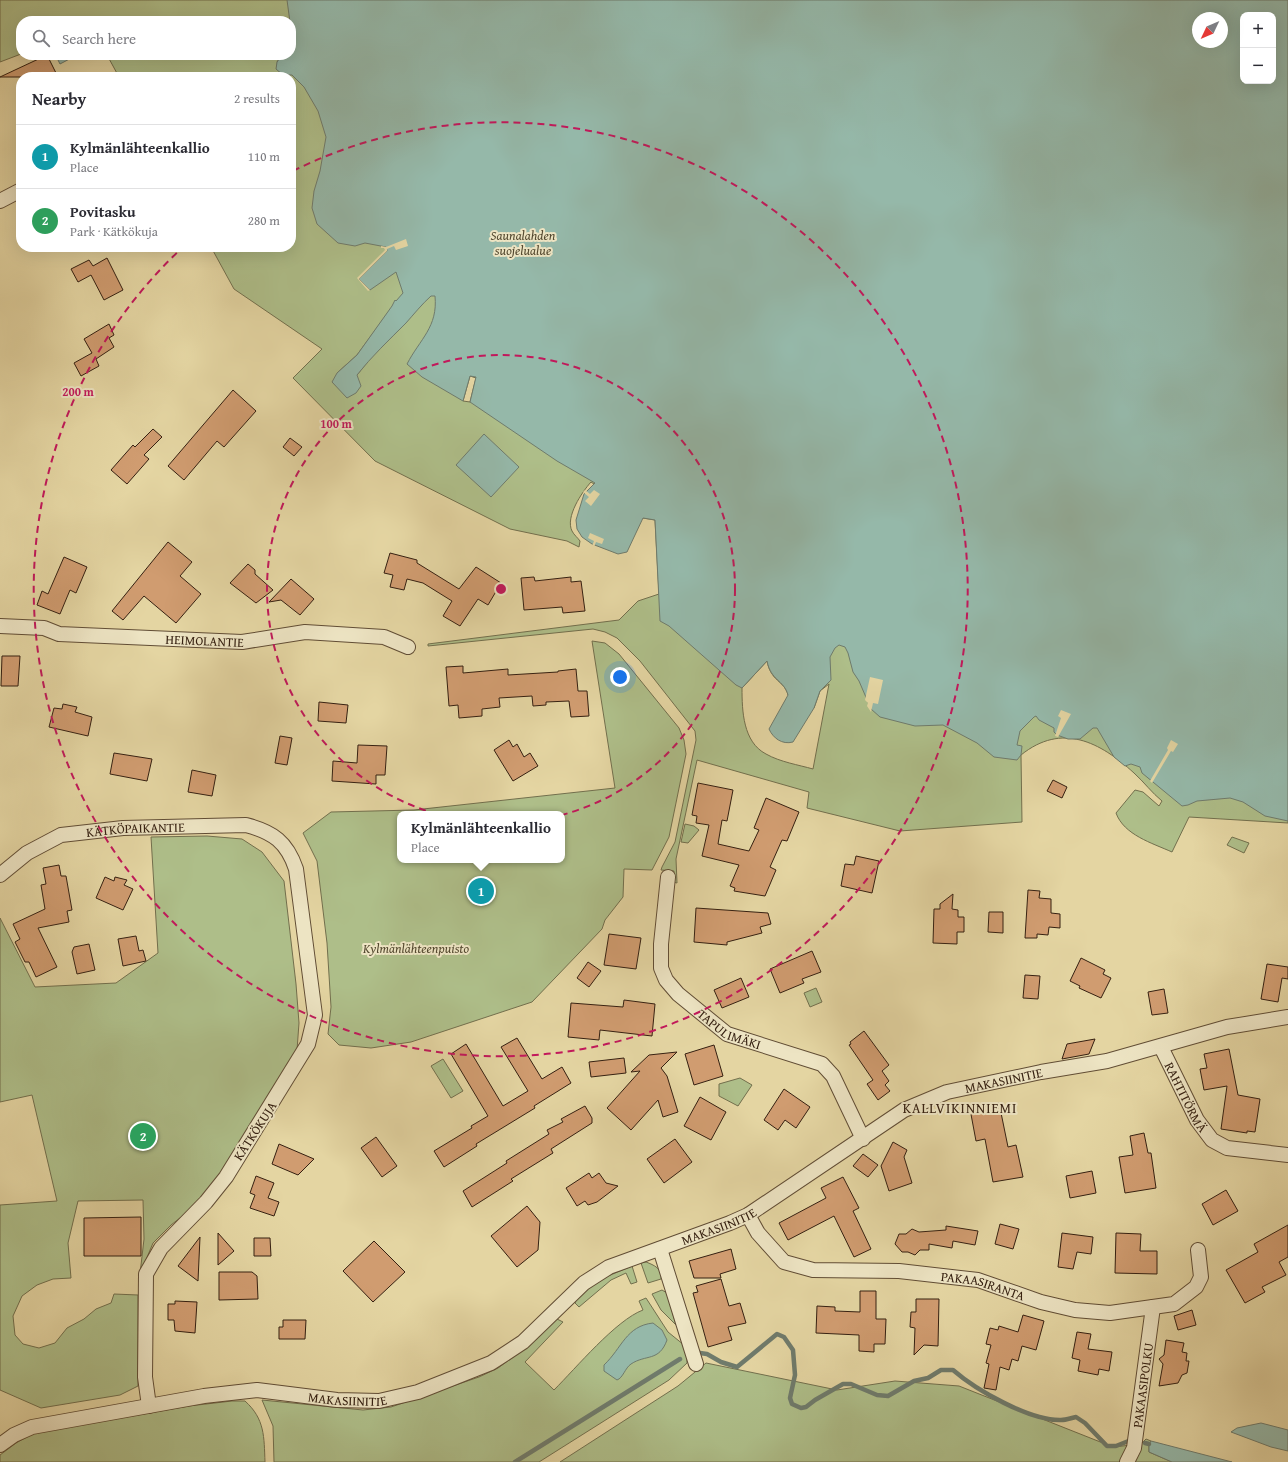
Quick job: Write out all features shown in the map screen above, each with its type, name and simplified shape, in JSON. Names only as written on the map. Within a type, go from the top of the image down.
[{"type":"street","points":[[0,200],[16,192]]},
{"type":"street","name":"HEIMOLANTIE","points":[[0,626],[44,628],[59,634],[214,642],[242,642],[305,632],[384,637],[408,647]]},
{"type":"street","name":"KÄTKÖPAIKANTIE","points":[[0,875],[27,853],[61,835],[123,828],[246,825],[263,830],[279,840]]},
{"type":"street","name":"KÄTKÖKUJA","points":[[149,1406],[145,1377],[146,1274],[161,1248],[206,1202],[226,1177],[308,1044],[315,1015],[296,869],[290,852],[279,840]]},
{"type":"street","name":"TAPULIMÄKI","points":[[668,877],[661,944],[661,968],[666,980],[678,994],[727,1034],[822,1064],[833,1076],[863,1138]]},
{"type":"street","name":"MAKASIINITIE","points":[[0,1445],[14,1435],[32,1427],[204,1396],[257,1390],[337,1400],[379,1401],[418,1392],[491,1363],[523,1342],[584,1283],[609,1267],[748,1215],[904,1110],[948,1092],[1041,1072],[1107,1061],[1228,1027],[1288,1017]]},
{"type":"street","name":"RAHTITÖRMÄ","points":[[1161,1047],[1198,1120],[1212,1140],[1227,1148],[1288,1155]]},
{"type":"street","name":"PAKAASIRANTA","points":[[748,1215],[758,1233],[784,1262],[813,1270],[899,1271],[972,1279],[1041,1302],[1075,1310],[1110,1313],[1174,1304],[1196,1287],[1200,1277],[1198,1250]]},
{"type":"street","points":[[660,1249],[696,1364]]},
{"type":"street","name":"PAKAASIPOLKU","points":[[1126,1462],[1134,1448],[1153,1307]]},
{"type":"green space","name":"Saunalahden suojelualue","points":[[0,0],[515,0],[1288,720],[1288,823],[1189,817],[1172,852],[1148,842],[1132,833],[1120,821],[1116,813],[1135,790],[1143,792],[1159,806],[1162,801],[1134,773],[1108,752],[1080,740],[1066,738],[1051,740],[1036,745],[1021,755],[1022,822],[900,831],[807,808],[809,792],[697,760],[676,859],[677,883],[673,882],[674,871],[661,870],[675,842],[696,740],[695,731],[640,661],[617,638],[605,632],[593,629],[428,646],[428,644],[619,620],[638,601],[659,594],[655,520],[643,518],[591,482],[579,498],[571,519],[570,525],[572,531],[580,541],[579,547],[567,541],[510,529],[375,461],[293,378],[322,349],[234,289],[214,252],[296,252],[296,72],[116,72],[110,60],[278,60],[277,62],[281,60],[296,60],[296,16],[16,16],[16,56],[0,62]],"holes":[[[390,310],[402,327],[371,357],[357,375],[337,373],[357,355]],[[470,376],[476,378],[470,402],[463,401]],[[767,661],[771,673],[784,686],[788,695],[814,708],[820,691],[829,684],[813,769],[777,759],[766,754],[758,749],[748,734],[745,725],[742,688]]]},
{"type":"green space","name":"Kylmänlähteenpuisto","points":[[592,641],[605,643],[619,654],[679,728],[684,740],[686,754],[669,837],[652,870],[624,869],[623,897],[605,920],[602,929],[532,1002],[411,1042],[371,1048],[339,1045],[328,1034],[331,1007],[327,943],[317,861],[303,833],[331,812],[414,810],[615,788]]},
{"type":"green space","points":[[685,824],[694,826],[699,830],[688,843],[681,842]]},
{"type":"green space","points":[[207,836],[242,839],[262,852],[284,881],[299,1023],[297,1050],[204,1199],[171,1225],[153,1243],[140,1274],[144,1239],[143,1200],[78,1201],[68,1243],[71,1278],[53,1279],[37,1285],[22,1296],[13,1316],[15,1335],[23,1344],[39,1348],[55,1343],[67,1328],[84,1319],[96,1309],[111,1303],[114,1294],[138,1295],[138,1386],[120,1395],[41,1408],[0,1390],[0,1205],[57,1201],[32,1095],[0,1102],[0,918],[35,987],[116,983],[158,953],[151,837]]},
{"type":"green space","points":[[1232,837],[1249,843],[1244,853],[1227,845]]},
{"type":"green space","points":[[816,988],[822,1002],[810,1007],[804,993]]},
{"type":"green space","points":[[443,1059],[463,1091],[451,1098],[431,1066]]},
{"type":"green space","points":[[740,1078],[752,1085],[738,1106],[719,1096],[719,1084]]},
{"type":"green space","points":[[646,1262],[655,1266],[659,1270],[661,1273],[661,1279],[648,1283],[641,1263]]},
{"type":"green space","points":[[632,1266],[637,1282],[631,1284],[626,1273],[611,1280],[579,1307],[575,1303],[578,1297],[591,1285]]},
{"type":"green space","points":[[662,1290],[667,1293],[676,1325],[661,1310],[652,1294]]},
{"type":"green space","points":[[646,1298],[668,1332],[684,1345],[687,1355],[687,1363],[669,1380],[539,1462],[274,1462],[273,1426],[262,1400],[363,1410],[391,1407],[479,1377],[498,1368],[519,1353],[557,1319],[563,1322],[525,1362],[554,1390],[609,1334],[632,1315],[643,1310],[639,1301]]},
{"type":"green space","points":[[706,1363],[837,1390],[895,1381],[959,1386],[1113,1447],[1141,1444],[1146,1439],[1151,1441],[1149,1444],[1149,1452],[1172,1462],[560,1462],[678,1386]]},
{"type":"green space","points":[[245,1401],[252,1408],[260,1422],[264,1436],[265,1462],[0,1462],[0,1455],[16,1443],[34,1433],[189,1406]]},
{"type":"shaded area","points":[[287,0],[1288,0],[1288,821],[1265,816],[1243,802],[1230,798],[1197,801],[1182,806],[1142,773],[1140,767],[1131,764],[1125,766],[1114,757],[1097,728],[1093,728],[1080,739],[1068,739],[1057,735],[1054,732],[1054,728],[1039,720],[1036,716],[1020,731],[1017,745],[1022,746],[1021,755],[1017,760],[994,757],[977,743],[943,725],[915,726],[880,717],[871,709],[859,681],[853,672],[845,647],[839,645],[835,648],[830,657],[831,680],[820,691],[814,708],[793,742],[782,742],[775,738],[769,729],[788,695],[784,686],[771,673],[767,661],[742,688],[736,685],[669,626],[660,621],[655,520],[643,518],[627,552],[618,554],[592,544],[582,537],[577,529],[576,520],[584,494],[595,483],[557,461],[470,402],[476,377],[470,376],[463,401],[422,377],[407,364],[431,325],[434,316],[435,296],[431,296],[424,302],[357,375],[361,386],[356,393],[347,398],[332,382],[337,373],[357,355],[395,300],[396,301],[403,293],[396,272],[370,290],[359,279],[387,251],[386,247],[365,243],[355,246],[338,243],[317,224],[312,208],[314,191],[320,171],[326,137],[318,111],[304,87],[296,79],[296,72],[280,72],[276,69],[278,60],[296,60],[296,16],[289,16]]},
{"type":"shaded area","points":[[58,60],[68,60],[60,64]]},
{"type":"shaded area","points":[[484,434],[519,467],[491,497],[456,465]]},
{"type":"shaded area","points":[[653,1323],[662,1330],[667,1340],[660,1352],[656,1355],[631,1364],[617,1380],[604,1371],[604,1365],[630,1333],[636,1328]]},
{"type":"shaded area","points":[[1261,1423],[1288,1430],[1288,1451],[1271,1447],[1231,1432],[1237,1428]]},
{"type":"shaded area","points":[[1151,1441],[1232,1462],[1172,1462],[1149,1452],[1149,1444]]},
{"type":"pier","points":[[406,239],[408,246],[396,250],[394,246],[387,249],[387,251],[359,279],[370,290],[368,291],[357,278],[385,250],[384,248],[381,248],[381,246],[386,247]]},
{"type":"pier","points":[[585,490],[590,494],[594,490],[600,494],[591,506],[585,501],[589,497],[583,492]]},
{"type":"pier","points":[[590,533],[604,539],[602,544],[596,542],[594,547],[592,546],[594,541],[588,538]]},
{"type":"pier","points":[[870,677],[883,680],[878,704],[873,703],[871,712],[867,706],[868,703],[865,700]]},
{"type":"pier","points":[[1061,710],[1071,714],[1058,737],[1055,736],[1061,718],[1058,716]]},
{"type":"pier","points":[[1171,740],[1178,744],[1173,752],[1171,751],[1152,783],[1150,781],[1168,750],[1167,748]]},
{"type":"building","points":[[36,60],[50,60],[56,72],[16,72],[16,77],[0,77]]},
{"type":"building","points":[[107,258],[123,290],[104,300],[91,275],[78,282],[71,269],[89,260],[93,266]]},
{"type":"building","points":[[109,324],[114,335],[109,338],[114,347],[96,359],[99,366],[81,376],[74,363],[92,353],[84,339]]},
{"type":"building","points":[[233,390],[256,411],[224,447],[217,441],[184,480],[168,466]]},
{"type":"building","points":[[153,429],[162,437],[144,455],[149,459],[127,484],[111,470],[133,445],[135,447]]},
{"type":"building","points":[[290,438],[302,447],[294,456],[283,447]]},
{"type":"building","points":[[168,542],[192,562],[180,576],[201,594],[176,623],[144,596],[123,620],[112,611]]},
{"type":"building","points":[[390,553],[417,560],[417,563],[459,589],[476,567],[501,583],[488,605],[478,599],[460,626],[443,616],[452,601],[423,583],[407,579],[404,590],[390,587],[393,575],[384,573]]},
{"type":"building","points":[[64,557],[87,567],[76,593],[70,590],[60,614],[37,605],[42,591],[48,594]]},
{"type":"building","points":[[248,564],[255,570],[255,574],[273,590],[256,603],[230,583]]},
{"type":"building","points":[[534,577],[535,581],[571,577],[571,582],[581,581],[585,611],[563,613],[562,607],[524,610],[521,578]]},
{"type":"building","points":[[291,579],[314,599],[300,615],[281,600],[269,602]]},
{"type":"building","points":[[2,656],[20,656],[18,686],[1,686]]},
{"type":"building","points":[[463,666],[463,673],[508,669],[508,675],[558,672],[576,669],[578,691],[587,691],[589,716],[571,717],[569,701],[546,702],[546,705],[533,706],[532,696],[499,698],[500,707],[482,709],[482,716],[459,718],[458,705],[449,706],[446,667]]},
{"type":"building","points":[[319,702],[348,705],[346,723],[318,721]]},
{"type":"building","points":[[63,704],[77,707],[75,712],[92,717],[88,736],[49,727],[54,708],[62,709]]},
{"type":"building","points":[[280,736],[292,738],[287,765],[275,763]]},
{"type":"building","points":[[509,740],[513,747],[517,744],[524,757],[530,753],[538,766],[513,781],[494,750]]},
{"type":"building","points":[[358,745],[387,746],[385,775],[376,775],[376,784],[332,781],[333,761],[357,763]]},
{"type":"building","points":[[114,753],[152,759],[147,781],[110,774]]},
{"type":"building","points":[[192,770],[216,775],[212,796],[188,792]]},
{"type":"building","points":[[1053,780],[1067,787],[1062,798],[1047,791]]},
{"type":"building","points":[[698,783],[733,790],[727,821],[722,820],[718,844],[749,851],[759,830],[754,828],[766,798],[799,812],[787,841],[782,840],[770,867],[776,870],[765,896],[734,891],[735,888],[730,886],[739,865],[702,856],[709,825],[696,823],[697,816],[692,815]]},
{"type":"building","points":[[856,856],[879,861],[872,893],[841,886],[845,864],[854,865]]},
{"type":"building","points":[[59,865],[61,876],[66,876],[72,910],[67,911],[69,922],[38,928],[57,967],[36,977],[29,962],[25,962],[15,942],[20,939],[13,924],[45,909],[41,885],[46,884],[43,868]]},
{"type":"building","points":[[105,877],[114,881],[115,877],[127,880],[124,885],[133,889],[123,910],[96,898]]},
{"type":"building","points":[[1028,890],[1040,891],[1039,898],[1051,899],[1051,913],[1060,914],[1060,928],[1049,927],[1048,935],[1037,934],[1037,938],[1025,938]]},
{"type":"building","points":[[953,894],[952,909],[958,910],[958,917],[964,917],[964,932],[957,932],[957,944],[933,943],[934,909],[940,909],[940,904]]},
{"type":"building","points":[[696,908],[768,913],[771,924],[760,927],[762,933],[727,942],[727,945],[694,942]]},
{"type":"building","points":[[989,912],[1003,912],[1003,933],[988,932]]},
{"type":"building","points":[[609,934],[641,938],[636,969],[604,965]]},
{"type":"building","points":[[136,936],[139,951],[143,950],[146,961],[123,966],[118,939]]},
{"type":"building","points":[[89,944],[95,970],[77,974],[72,952],[74,947]]},
{"type":"building","points":[[812,951],[821,972],[802,979],[804,983],[780,993],[770,969]]},
{"type":"building","points":[[1081,958],[1105,970],[1103,974],[1111,978],[1101,998],[1079,988],[1080,986],[1070,981]]},
{"type":"building","points":[[588,962],[601,971],[589,987],[577,978]]},
{"type":"building","points":[[1267,964],[1288,967],[1288,979],[1282,978],[1278,1002],[1261,999]]},
{"type":"building","points":[[1025,975],[1040,976],[1038,999],[1023,998]]},
{"type":"building","points":[[741,978],[749,997],[722,1008],[714,990]]},
{"type":"building","points":[[1164,989],[1168,1013],[1152,1015],[1148,992]]},
{"type":"building","points":[[624,1000],[655,1004],[652,1036],[600,1030],[599,1040],[568,1037],[571,1003],[623,1007]]},
{"type":"building","points":[[864,1031],[889,1065],[882,1071],[889,1081],[885,1085],[890,1091],[878,1100],[867,1084],[873,1080],[849,1045],[851,1044],[850,1042]]},
{"type":"building","points":[[517,1038],[542,1079],[562,1067],[571,1083],[534,1106],[535,1108],[476,1144],[477,1146],[444,1167],[434,1151],[472,1128],[471,1126],[488,1116],[451,1054],[466,1044],[503,1106],[528,1091],[501,1047]]},
{"type":"building","points":[[1095,1039],[1089,1054],[1062,1059],[1067,1044]]},
{"type":"building","points":[[714,1045],[723,1076],[694,1085],[685,1054]]},
{"type":"building","points":[[1229,1049],[1238,1095],[1260,1099],[1255,1132],[1247,1131],[1247,1133],[1221,1129],[1227,1086],[1204,1090],[1200,1069],[1207,1068],[1204,1054]]},
{"type":"building","points":[[677,1052],[661,1068],[667,1076],[678,1112],[663,1117],[658,1100],[631,1130],[607,1108],[640,1071],[631,1072],[649,1055]]},
{"type":"building","points":[[624,1058],[626,1073],[591,1077],[589,1062]]},
{"type":"building","points":[[784,1089],[810,1107],[796,1128],[785,1120],[778,1130],[764,1120]]},
{"type":"building","points":[[700,1097],[726,1112],[711,1140],[684,1126]]},
{"type":"building","points":[[999,1103],[1008,1147],[1016,1145],[1023,1177],[993,1182],[985,1139],[976,1141],[970,1109]]},
{"type":"building","points":[[585,1106],[592,1118],[592,1123],[551,1149],[553,1153],[511,1179],[513,1181],[472,1207],[463,1191],[507,1163],[506,1161],[549,1134],[547,1130],[563,1122],[561,1119]]},
{"type":"building","points":[[1144,1133],[1148,1153],[1151,1153],[1156,1188],[1125,1193],[1119,1157],[1133,1155],[1130,1136]]},
{"type":"building","points":[[376,1137],[397,1166],[382,1177],[361,1148]]},
{"type":"building","points":[[675,1139],[692,1162],[664,1183],[647,1159]]},
{"type":"building","points":[[893,1142],[907,1150],[904,1157],[912,1183],[889,1191],[881,1166]]},
{"type":"building","points":[[279,1144],[314,1159],[298,1175],[272,1164]]},
{"type":"building","points":[[863,1154],[878,1165],[868,1177],[853,1166]]},
{"type":"building","points":[[1092,1171],[1096,1193],[1070,1198],[1066,1176]]},
{"type":"building","points":[[589,1173],[592,1178],[599,1173],[606,1183],[618,1186],[597,1202],[588,1205],[585,1201],[577,1206],[566,1188]]},
{"type":"building","points":[[256,1176],[274,1183],[268,1198],[279,1202],[274,1216],[250,1208],[255,1195],[250,1193]]},
{"type":"building","points":[[843,1177],[859,1208],[853,1211],[871,1249],[854,1257],[834,1216],[788,1240],[779,1223],[826,1198],[821,1188]]},
{"type":"building","points":[[1226,1190],[1238,1211],[1213,1225],[1202,1204]]},
{"type":"building","points":[[527,1206],[540,1222],[538,1250],[517,1267],[491,1236]]},
{"type":"building","points":[[141,1217],[141,1256],[84,1256],[84,1218]]},
{"type":"building","points":[[1000,1224],[1019,1229],[1013,1249],[995,1244]]},
{"type":"building","points":[[1288,1225],[1288,1257],[1279,1262],[1286,1275],[1262,1287],[1265,1292],[1245,1303],[1226,1270],[1258,1252],[1254,1244]]},
{"type":"building","points":[[946,1226],[978,1231],[975,1245],[953,1241],[952,1248],[929,1244],[929,1250],[920,1250],[915,1255],[908,1252],[902,1252],[895,1244],[899,1234],[906,1234],[912,1229],[919,1232],[946,1230]]},
{"type":"building","points":[[218,1233],[234,1251],[218,1265]]},
{"type":"building","points":[[1062,1233],[1093,1237],[1091,1254],[1077,1252],[1073,1269],[1058,1267]]},
{"type":"building","points":[[1116,1233],[1141,1234],[1140,1251],[1157,1251],[1157,1274],[1115,1273]]},
{"type":"building","points":[[200,1237],[198,1281],[178,1266]]},
{"type":"building","points":[[254,1238],[270,1238],[271,1256],[254,1256]]},
{"type":"building","points":[[374,1241],[405,1272],[373,1302],[343,1271]]},
{"type":"building","points":[[731,1249],[736,1269],[720,1274],[721,1278],[694,1278],[689,1261]]},
{"type":"building","points":[[219,1272],[252,1272],[257,1276],[258,1299],[219,1300]]},
{"type":"building","points":[[721,1279],[729,1306],[740,1303],[746,1323],[728,1327],[732,1340],[708,1347],[693,1293],[698,1292],[696,1286]]},
{"type":"building","points":[[860,1291],[876,1291],[876,1319],[886,1319],[885,1344],[874,1344],[874,1352],[859,1351],[859,1335],[816,1333],[817,1306],[835,1307],[835,1311],[860,1312]]},
{"type":"building","points":[[916,1299],[939,1299],[938,1346],[924,1345],[914,1355],[915,1328],[910,1327],[911,1312],[916,1312]]},
{"type":"building","points":[[175,1301],[197,1302],[195,1333],[175,1331],[174,1320],[168,1320],[168,1304],[175,1304]]},
{"type":"building","points":[[1192,1310],[1196,1325],[1178,1330],[1174,1316]]},
{"type":"building","points":[[1023,1315],[1044,1321],[1036,1350],[1022,1346],[1018,1361],[1012,1359],[1009,1370],[1000,1367],[996,1390],[984,1388],[989,1364],[986,1363],[991,1345],[986,1344],[990,1328],[998,1330],[999,1326],[1018,1332]]},
{"type":"building","points":[[283,1320],[306,1320],[305,1339],[279,1339],[279,1327],[283,1327]]},
{"type":"building","points":[[1077,1332],[1091,1334],[1088,1349],[1112,1352],[1109,1371],[1099,1369],[1098,1375],[1078,1371],[1080,1360],[1072,1358]]},
{"type":"building","points":[[1166,1340],[1184,1343],[1182,1352],[1187,1353],[1186,1361],[1189,1361],[1187,1373],[1182,1375],[1178,1383],[1159,1386],[1163,1364],[1159,1359],[1164,1355]]},
{"type":"waterway","points":[[700,1353],[707,1354],[721,1362],[737,1367],[777,1334],[784,1337],[793,1350],[795,1375],[790,1398],[792,1404],[801,1408],[806,1407],[843,1384],[851,1384],[877,1395],[888,1396],[914,1381],[928,1378],[941,1370],[953,1370],[989,1395],[1019,1410],[1048,1419],[1063,1420],[1076,1417],[1085,1423],[1107,1446],[1116,1446],[1131,1440]]},
{"type":"waterway","points":[[515,1462],[680,1359]]},
{"type":"waterway","points":[[1145,1443],[1149,1444]]},
{"type":"place","name":"Kylmänlähteenkallio","points":[[481,891]]},
{"type":"place","name":"Povitasku","points":[[143,1136]]},
{"type":"district","name":"KALLVIKINNIEMI","points":[[960,1108]]}]
